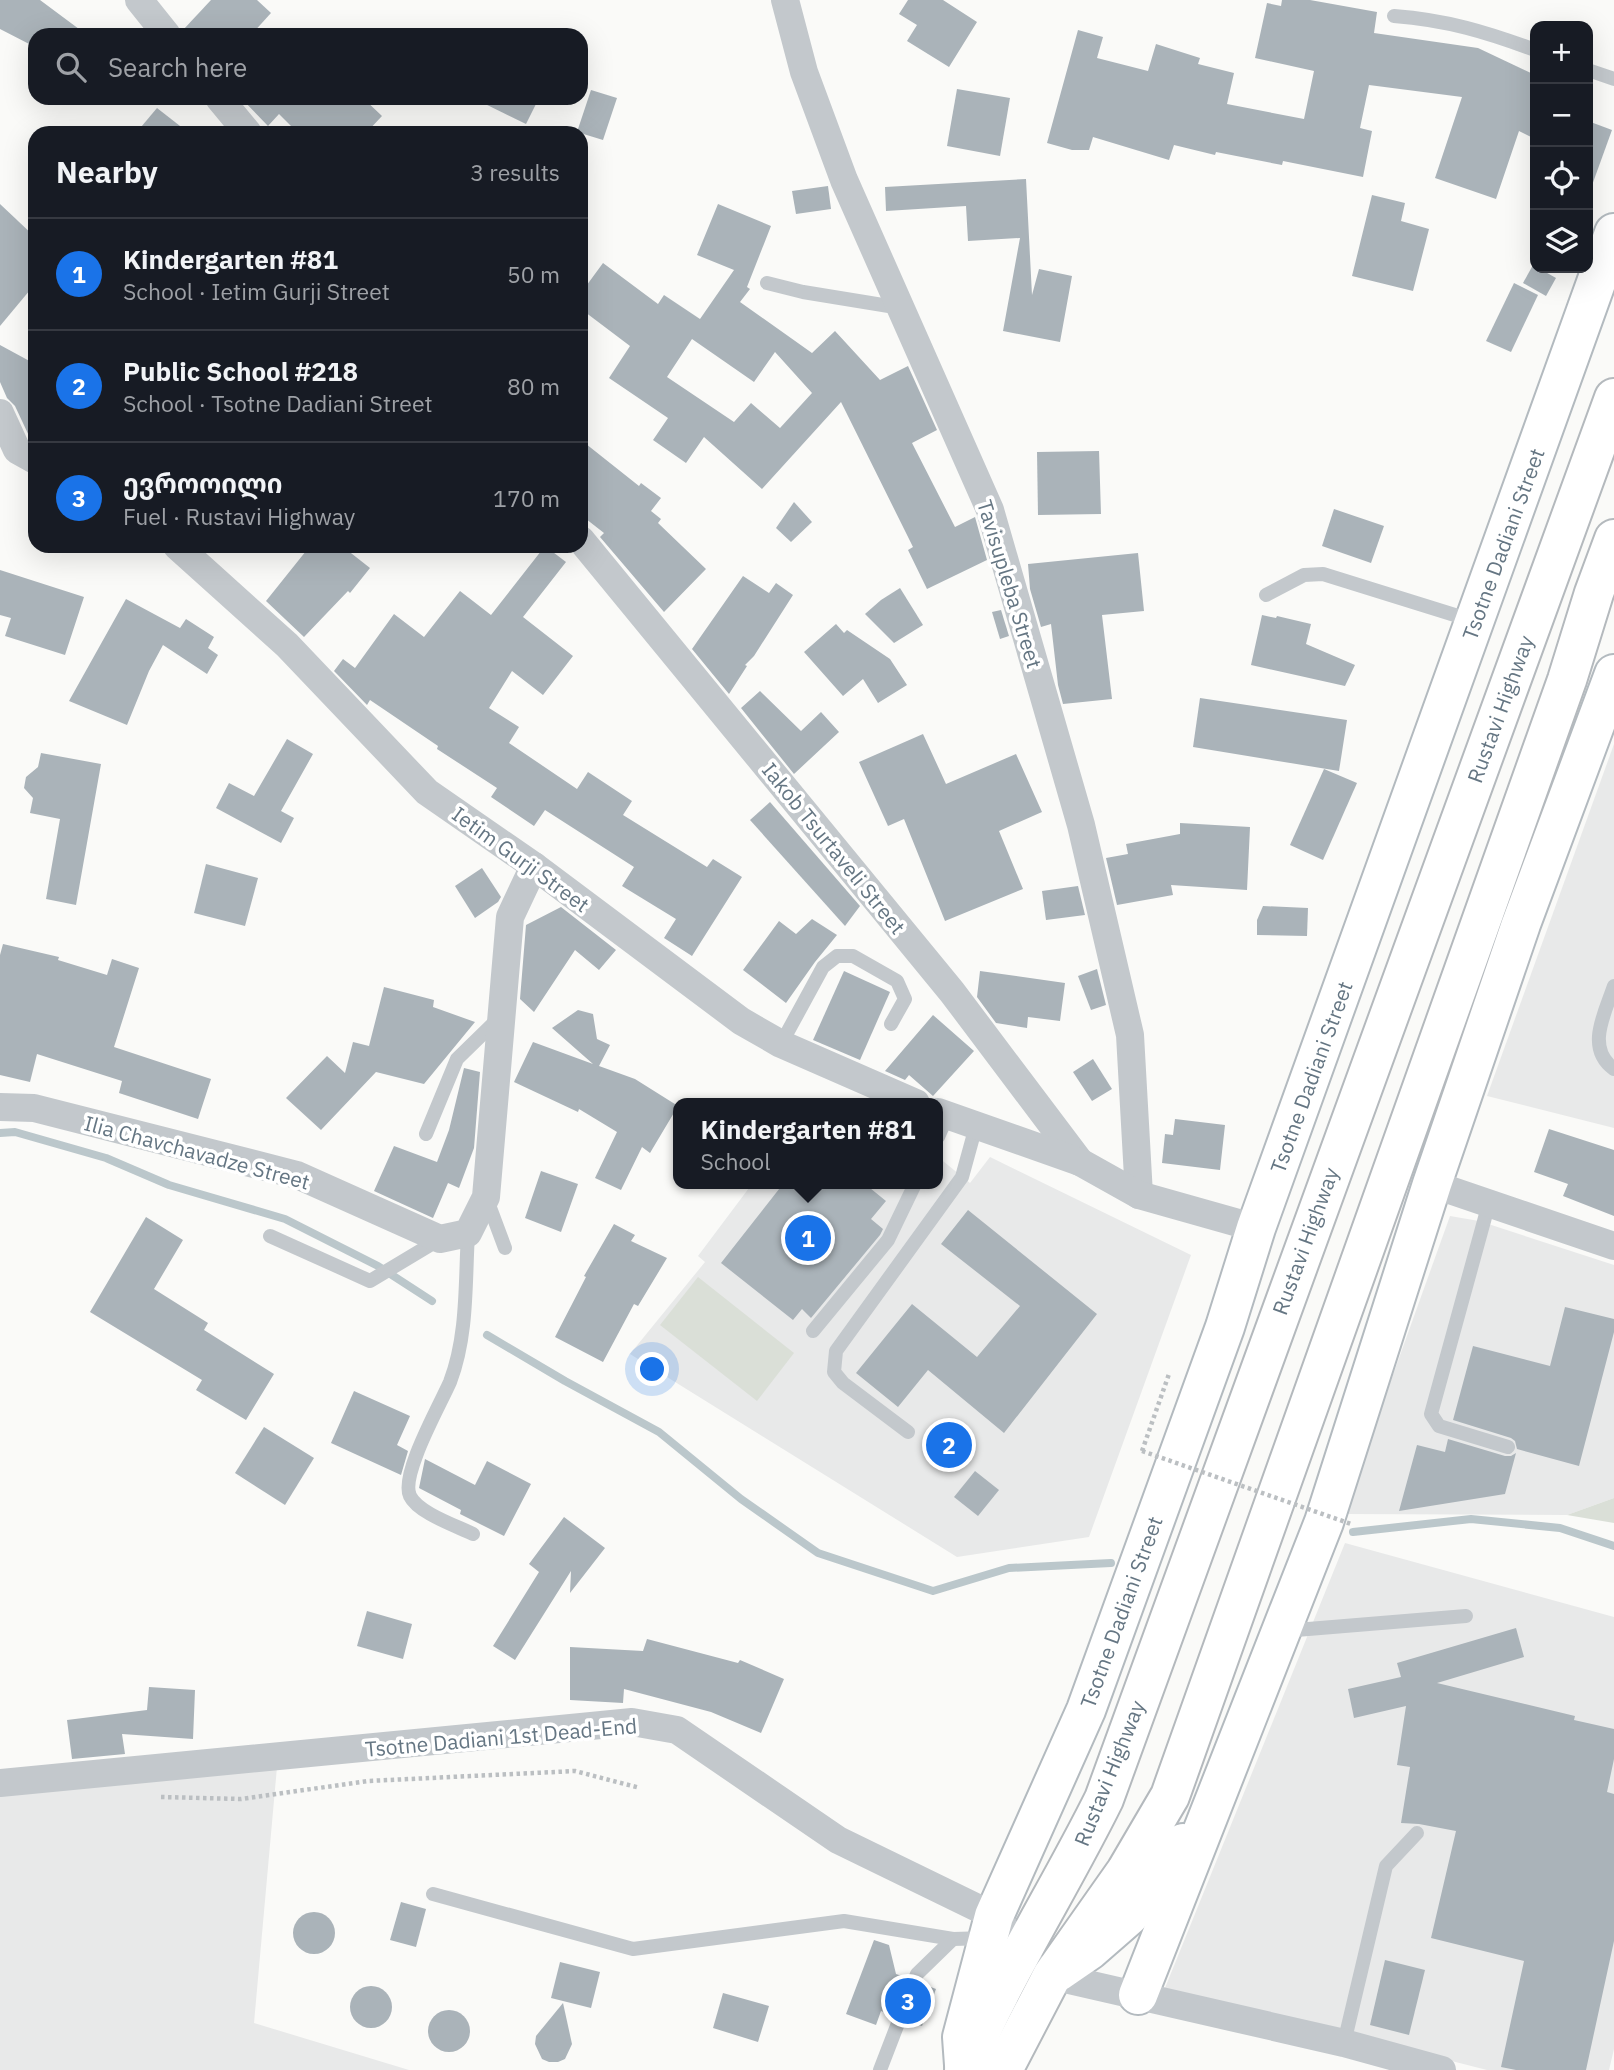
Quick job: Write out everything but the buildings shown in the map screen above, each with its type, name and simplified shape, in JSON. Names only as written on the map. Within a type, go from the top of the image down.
[{"type":"main road","name":"Tsotne Dadiani Street","points":[[990,1936],[1086,1710],[1225,1327],[1256,1228],[1614,233]]},
{"type":"main road","name":"Rustavi Highway","points":[[964,2070],[982,2028],[990,1936],[1077,1852],[1104,1799],[1614,398]]},
{"type":"main road","points":[[1003,2070],[1052,1976],[1126,1871],[1170,1796],[1563,692],[1594,593],[1614,540]]},
{"type":"main road","points":[[1138,1995],[1324,1522],[1433,1184],[1521,924],[1607,720],[1614,674]]},
{"type":"main road","points":[[982,2028],[1016,1995],[1052,1976],[1090,1950],[1129,1916],[1214,1802]]},
{"type":"main road","points":[[964,2070],[962,2037],[990,1936]]},
{"type":"street","points":[[139,0],[161,28]]},
{"type":"street","name":"Tavisupleba Street","points":[[785,0],[804,72],[844,180],[990,510],[1081,825],[1130,1035],[1139,1195]]},
{"type":"street","points":[[225,105],[242,126]]},
{"type":"street","points":[[0,413],[17,450],[28,456]]},
{"type":"street","name":"Iakob Tsurtaveli Street","points":[[588,549],[952,992],[1080,1162]]},
{"type":"street","name":"Ietim Gurji Street","points":[[185,553],[288,645],[427,792],[534,866],[741,1021],[781,1044],[905,1098]]},
{"type":"street","points":[[440,1239],[468,1233],[486,1197],[510,917],[534,866]]},
{"type":"street","name":"Ilia Chavchavadze Street","points":[[0,1107],[34,1108],[297,1175],[440,1239]]},
{"type":"street","points":[[943,1122],[976,1126],[1080,1162],[1139,1195],[1256,1228]]},
{"type":"street","points":[[1433,1184],[1614,1245]]},
{"type":"street","name":"Tsotne Dadiani 1st Dead-End","points":[[0,1783],[632,1723],[677,1730],[838,1840],[1052,1976]]},
{"type":"street","points":[[1052,1976],[1343,2043],[1442,2070]]},
{"type":"lane","points":[[1394,16],[1481,30],[1530,48]]},
{"type":"lane","points":[[1593,72],[1614,79]]},
{"type":"lane","points":[[767,283],[803,292],[901,308]]},
{"type":"lane","points":[[1266,595],[1304,575],[1323,574],[1475,621]]},
{"type":"lane","points":[[781,1044],[823,967],[837,956],[853,956],[897,981],[905,999],[891,1024]]},
{"type":"lane","points":[[1614,986],[1596,1038],[1605,1063],[1614,1069]]},
{"type":"lane","points":[[426,1134],[457,1059],[502,1016]]},
{"type":"lane","points":[[908,1432],[843,1383],[835,1372],[836,1351],[962,1177],[976,1126]]},
{"type":"lane","points":[[813,1331],[888,1240],[913,1189]]},
{"type":"lane","points":[[486,1197],[505,1248]]},
{"type":"lane","points":[[1489,1203],[1431,1414],[1439,1426],[1508,1447]]},
{"type":"lane","points":[[468,1233],[461,1343],[450,1381],[424,1438],[407,1485],[410,1496],[418,1507],[473,1534]]},
{"type":"lane","points":[[270,1236],[370,1282],[440,1239]]},
{"type":"lane","points":[[1282,1631],[1466,1616]]},
{"type":"lane","points":[[1343,2043],[1386,1866],[1417,1833]]},
{"type":"lane","points":[[433,1894],[633,1949],[844,1921],[990,1936]]},
{"type":"lane","points":[[880,2070],[917,1975],[990,1936]]},
{"type":"path","points":[[1169,1374],[1142,1451],[1351,1524]]},
{"type":"path","points":[[148,1797],[241,1799],[368,1781],[575,1771],[640,1788]]},
{"type":"shaded area","points":[[1614,744],[1614,1128],[1487,1096]]},
{"type":"shaded area","points":[[990,1157],[1191,1255],[1089,1537],[957,1557],[630,1354],[705,1262],[698,1256],[748,1189],[943,1189],[943,1161],[970,1183]]},
{"type":"shaded area","points":[[1450,1216],[1479,1221],[1614,1265],[1614,1498],[1567,1515],[1343,1514]]},
{"type":"shaded area","points":[[698,1277],[794,1353],[757,1401],[660,1325]]},
{"type":"shaded area","points":[[1614,1498],[1614,1523],[1567,1515]]},
{"type":"shaded area","points":[[1345,1543],[1614,1617],[1614,2049],[1609,2070],[1487,2070],[1165,1988]]},
{"type":"shaded area","points":[[277,1767],[254,2023],[409,2070],[0,2070],[0,1789]]},
{"type":"waterway","points":[[0,1133],[15,1132],[106,1158],[169,1185],[285,1219],[378,1266],[432,1301]]},
{"type":"waterway","points":[[487,1335],[659,1432],[741,1499],[818,1553],[933,1591],[1009,1568],[1111,1563]]},
{"type":"waterway","points":[[1353,1532],[1471,1519],[1560,1528],[1614,1546]]},
{"type":"place","name":"Kindergarten #81","points":[[808,1238]]},
{"type":"place","name":"Public School #218","points":[[949,1445]]},
{"type":"place","name":"ევროოილი","points":[[908,2001]]}]
